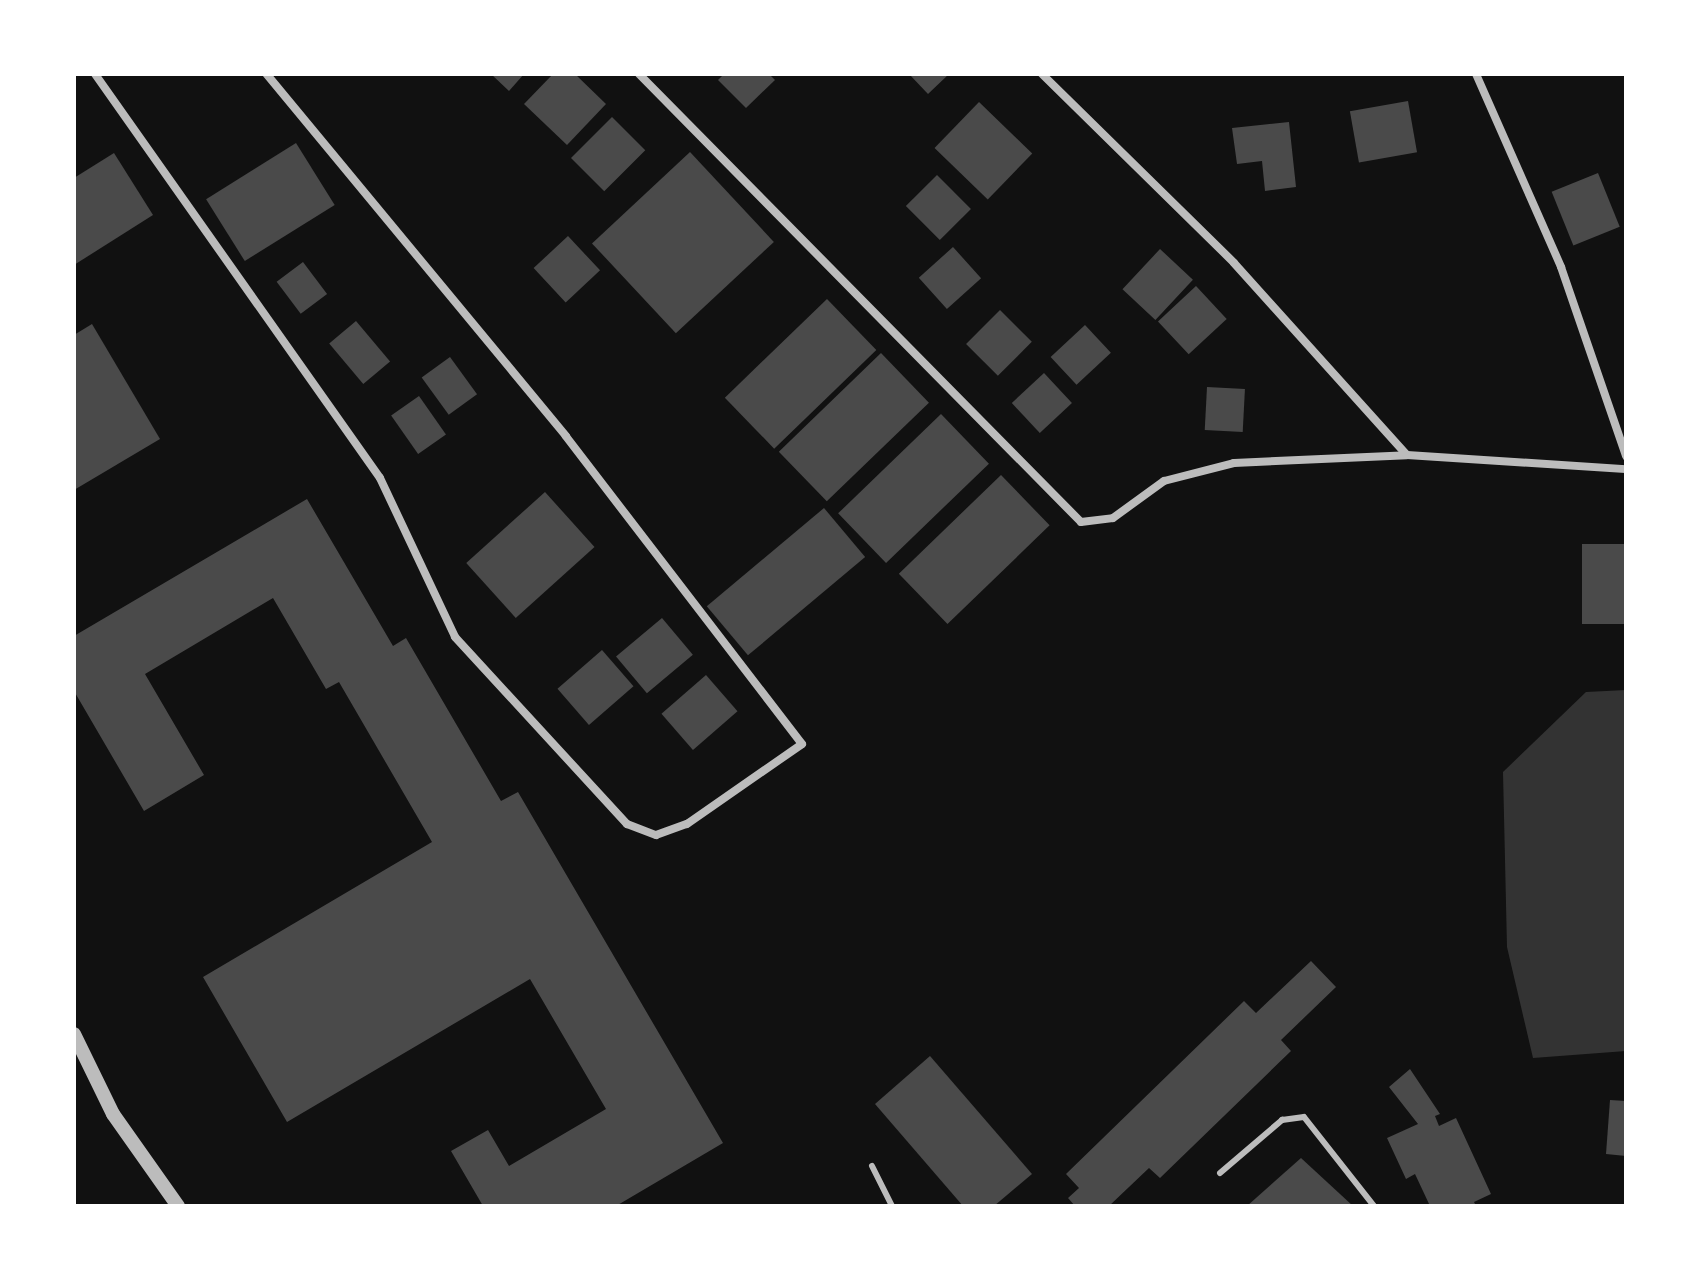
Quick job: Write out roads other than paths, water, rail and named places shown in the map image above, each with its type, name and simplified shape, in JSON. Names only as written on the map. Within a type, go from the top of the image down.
[{"type":"street","points":[[95,74],[380,478],[455,637],[627,824],[656,835],[687,824],[802,744],[566,436],[267,74]]},
{"type":"street","points":[[639,74],[1081,522],[1113,518],[1164,481],[1196,469],[1407,455],[1626,469]]},
{"type":"street","points":[[1042,74],[1234,263],[1407,455]]},
{"type":"street","points":[[1476,74],[1561,267],[1626,456]]},
{"type":"street","points":[[74,1034],[113,1114],[178,1206]]},
{"type":"lane","points":[[1220,1173],[1282,1120],[1304,1117],[1374,1206]]},
{"type":"lane","points":[[872,1166],[892,1206]]}]
